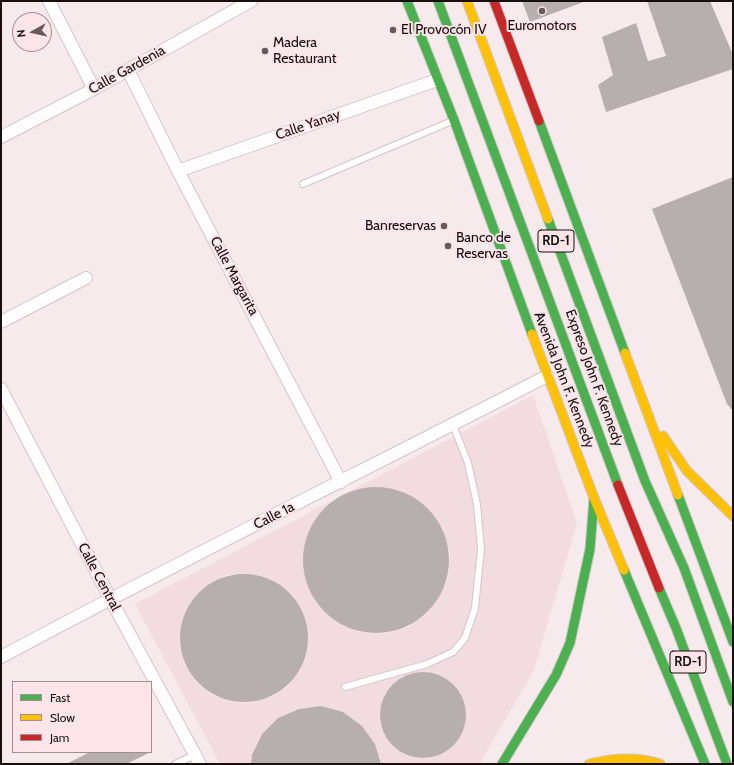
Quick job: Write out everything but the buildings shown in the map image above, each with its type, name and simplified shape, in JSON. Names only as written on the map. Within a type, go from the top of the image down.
[{"type":"main road","name":"Avenida John F. Kennedy","points":[[407,1],[454,120],[547,376],[594,498],[705,764]]},
{"type":"main road","name":"Expreso John F. Kennedy","points":[[438,1],[601,440],[648,562],[676,628],[727,764]]},
{"type":"main road","name":"Expreso John F. Kennedy","points":[[467,1],[645,480],[684,568],[733,702]]},
{"type":"main road","name":"RD-1","points":[[494,1],[645,408]]},
{"type":"main road","points":[[645,408],[687,471],[733,516]]},
{"type":"main road","points":[[645,408],[733,642]]},
{"type":"main road","points":[[502,764],[556,675],[570,643],[590,549],[594,498]]},
{"type":"main road","points":[[589,764],[624,758],[638,758],[660,764]]},
{"type":"street","points":[[50,1],[94,89]]},
{"type":"street","name":"Calle Gardenia","points":[[1,138],[94,89],[251,1]]},
{"type":"street","name":"Calle Margarita","points":[[128,70],[178,171],[341,482]]},
{"type":"street","name":"Calle Yanay","points":[[178,171],[437,80]]},
{"type":"street","points":[[1,322],[86,278]]},
{"type":"street","name":"Calle 1a","points":[[1,657],[110,598],[341,482],[547,376]]},
{"type":"street","name":"Calle Central","points":[[1,389],[110,598],[197,759]]},
{"type":"lane","points":[[303,184],[454,120]]},
{"type":"lane","points":[[345,687],[427,664],[453,652],[465,638],[476,608],[481,549],[477,504],[468,463],[453,425]]},
{"type":"lane","points":[[175,764],[197,759]]},
{"type":"shaded area","points":[[533,395],[577,524],[533,672],[479,764],[381,764],[375,744],[362,726],[343,712],[321,706],[299,709],[278,718],[262,734],[252,755],[251,764],[220,764],[135,604]],"holes":[[[374,487],[399,490],[422,502],[443,529],[450,553],[448,579],[429,612],[409,627],[384,634],[359,632],[335,621],[317,604],[310,590],[303,565],[306,540],[317,517],[335,499],[349,492]],[[250,574],[271,579],[290,592],[302,611],[308,630],[307,651],[300,670],[288,686],[271,697],[252,703],[231,702],[212,695],[196,682],[185,665],[179,643],[182,621],[191,601],[207,585],[227,575]],[[418,673],[431,673],[444,678],[455,686],[462,698],[466,712],[464,727],[458,741],[448,751],[434,757],[420,758],[405,755],[393,746],[384,734],[380,721],[381,707],[385,695],[394,684],[405,676]]]},
{"type":"traffic: fast","points":[[407,1],[454,120],[532,334]]},
{"type":"traffic: fast","points":[[438,1],[618,485]]},
{"type":"traffic: fast","points":[[539,121],[625,353]]},
{"type":"traffic: fast","points":[[548,219],[645,481],[684,568],[733,702]]},
{"type":"traffic: fast","points":[[678,495],[733,642]]},
{"type":"traffic: fast","points":[[502,764],[556,675],[570,643],[590,549],[594,498]]},
{"type":"traffic: fast","points":[[624,570],[705,764]]},
{"type":"traffic: fast","points":[[659,588],[676,628],[727,764]]},
{"type":"traffic: slow","points":[[467,1],[548,219]]},
{"type":"traffic: slow","points":[[532,334],[594,498],[624,570]]},
{"type":"traffic: slow","points":[[625,353],[678,495]]},
{"type":"traffic: slow","points":[[663,436],[687,471],[733,516]]},
{"type":"traffic: slow","points":[[589,764],[607,760],[624,759],[651,761],[660,764]]},
{"type":"traffic: jam","points":[[494,1],[539,121]]},
{"type":"traffic: jam","points":[[618,485],[659,588]]},
{"type":"place","name":"Euromotors","points":[[542,11]]},
{"type":"place","name":"El Provocón IV","points":[[393,30]]},
{"type":"place","name":"Madera Restaurant","points":[[265,51]]},
{"type":"place","name":"Banreservas","points":[[444,226]]},
{"type":"place","name":"Banco de Reservas","points":[[448,246]]}]
